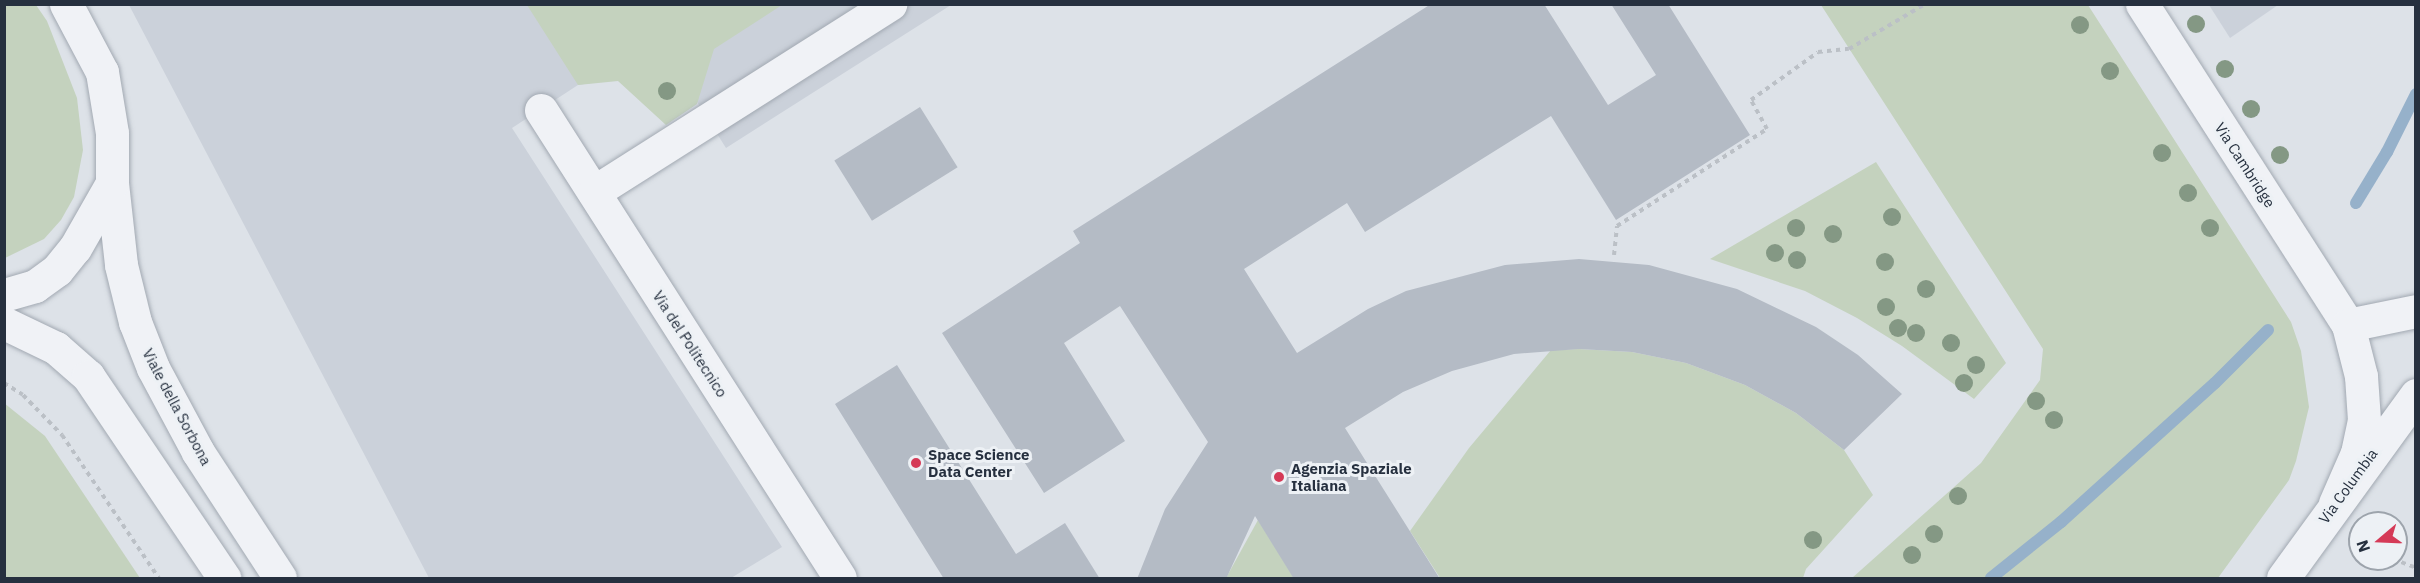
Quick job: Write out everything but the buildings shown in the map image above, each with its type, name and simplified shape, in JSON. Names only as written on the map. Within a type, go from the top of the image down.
[{"type":"street","name":"Viale della Sorbona","points":[[66,4],[89,41],[104,80],[112,133],[112,183],[122,265],[135,322],[153,368],[198,452],[280,579]]},
{"type":"street","points":[[594,192],[890,4]]},
{"type":"street","name":"Via Cambridge","points":[[2142,4],[2348,325],[2361,376],[2364,420],[2357,453],[2335,503]]},
{"type":"street","name":"Via del Politecnico","points":[[541,110],[840,579]]},
{"type":"street","points":[[4,295],[35,285],[57,270],[75,248],[112,183]]},
{"type":"street","points":[[2348,325],[2415,311]]},
{"type":"street","points":[[4,323],[56,348],[88,376],[224,579]]},
{"type":"street","name":"Via Columbia","points":[[2283,579],[2335,503],[2415,395]]},
{"type":"path","points":[[1614,255],[1617,226],[1767,129],[1751,100],[1818,52],[1850,49],[1924,4]]},
{"type":"path","points":[[4,383],[23,395],[62,435],[159,579]]},
{"type":"shaded area","points":[[129,5],[951,5],[726,148],[677,70],[578,85],[512,128],[782,547],[731,578],[429,578]]},
{"type":"shaded area","points":[[2209,5],[2278,5],[2230,38]]},
{"type":"green space","points":[[5,4],[36,5],[47,21],[77,98],[83,150],[74,197],[61,220],[44,239],[5,258]]},
{"type":"green space","points":[[527,5],[782,5],[714,49],[697,104],[666,125],[618,81],[578,85]]},
{"type":"green space","points":[[1821,5],[2088,5],[2291,322],[2301,351],[2309,407],[2296,461],[2289,480],[2218,578],[1852,578],[1981,463],[2040,380],[2043,349]]},
{"type":"green space","points":[[1876,162],[2006,363],[1974,399],[1902,346],[1857,318],[1805,291],[1710,259]]},
{"type":"green space","points":[[1551,350],[1632,352],[1686,363],[1745,385],[1796,413],[1844,450],[1873,495],[1806,569],[1803,578],[1440,578],[1410,531],[1469,448]]},
{"type":"green space","points":[[4,403],[45,436],[140,578],[5,578]]},
{"type":"green space","points":[[1258,520],[1294,578],[1226,578]]},
{"type":"waterway","points":[[2356,203],[2387,152],[2416,94]]},
{"type":"waterway","points":[[1991,578],[2061,522],[2215,383],[2268,330]]},
{"type":"place","name":"Space Science Data Center","points":[[916,463]]},
{"type":"place","name":"Agenzia Spaziale Italiana","points":[[1279,477]]}]
